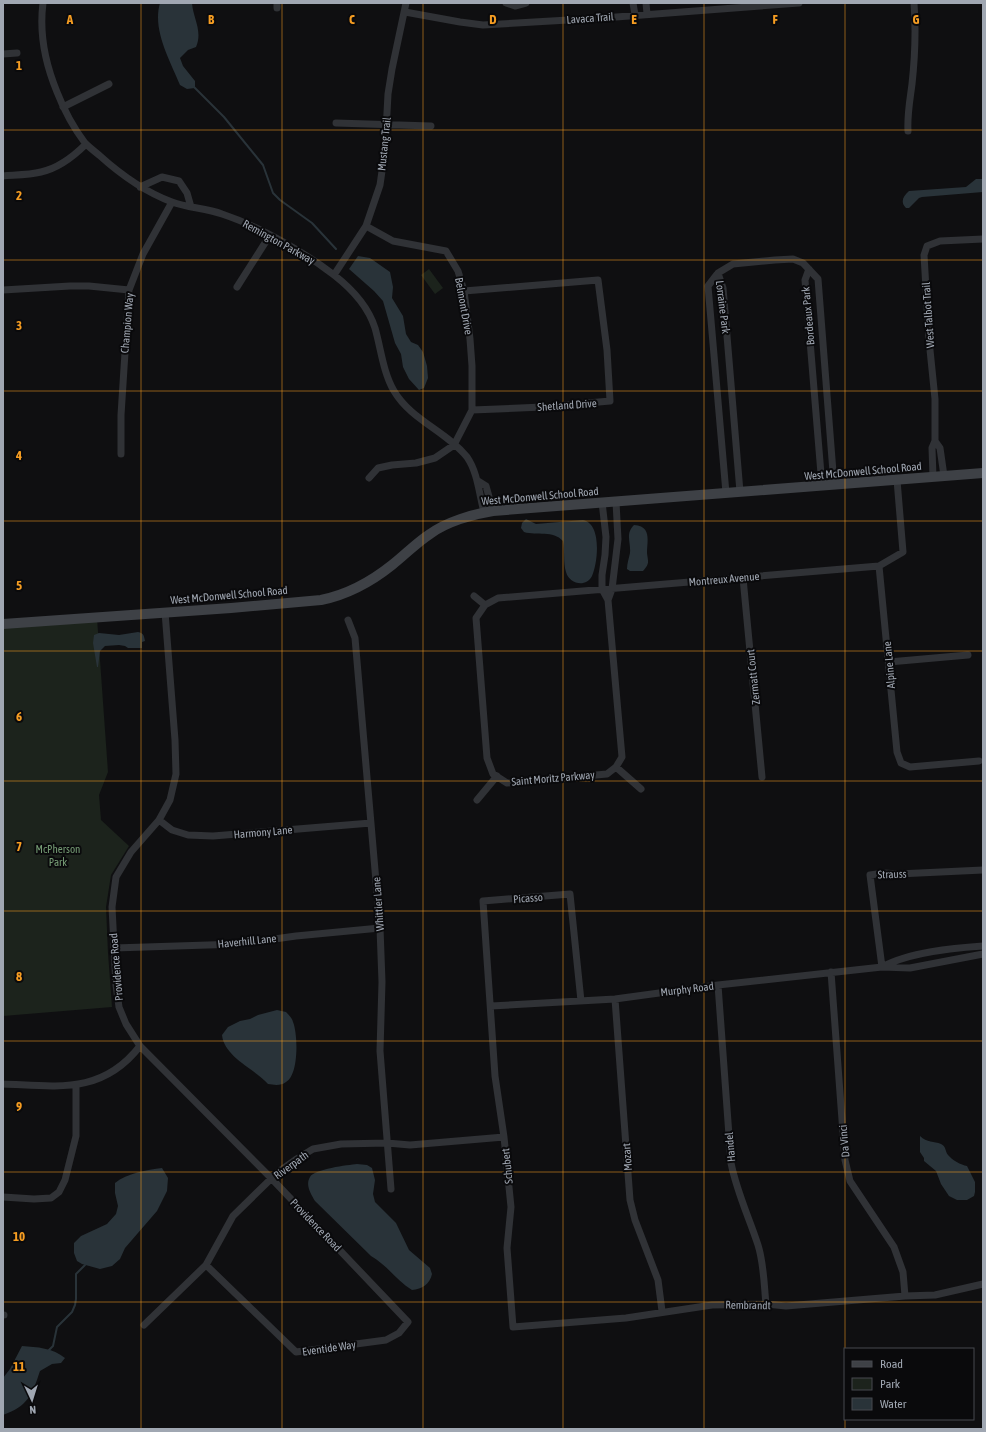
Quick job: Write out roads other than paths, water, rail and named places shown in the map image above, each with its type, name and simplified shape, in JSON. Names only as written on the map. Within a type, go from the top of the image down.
[{"type":"main road","name":"West McDonwell School Road","points":[[3,624],[231,608],[332,598],[384,572],[431,532],[461,518],[488,512],[983,473]]},
{"type":"street","name":"Remington Parkway","points":[[43,3],[41,25],[43,50],[51,79],[63,107],[86,144],[111,166],[140,187],[172,202],[220,213],[247,223],[317,263],[353,291],[370,314],[375,327],[388,378],[401,401],[416,416],[454,445],[467,458],[478,481],[486,486],[488,512]]},
{"type":"street","name":"Mustang Trail","points":[[334,275],[366,226],[380,185],[388,124],[388,94],[406,3]]},
{"type":"street","points":[[506,3],[515,6],[526,3]]},
{"type":"street","points":[[634,3],[635,15]]},
{"type":"street","points":[[646,3],[647,14]]},
{"type":"street","name":"Lavaca Trail","points":[[405,12],[483,25],[799,3]]},
{"type":"street","points":[[908,131],[907,119],[916,27],[914,3]]},
{"type":"street","points":[[3,54],[17,53]]},
{"type":"street","points":[[63,107],[109,84]]},
{"type":"street","points":[[336,123],[431,126]]},
{"type":"street","points":[[3,176],[41,172],[55,167],[75,156],[86,144]]},
{"type":"street","points":[[140,187],[162,177],[179,181],[187,193],[191,207]]},
{"type":"street","name":"Champion Way","points":[[121,454],[121,415],[129,290],[142,254],[172,202]]},
{"type":"street","name":"Belmont Drive","points":[[366,226],[393,241],[446,251],[458,271],[464,291],[471,359],[472,410],[454,445]]},
{"type":"street","points":[[237,288],[270,235]]},
{"type":"street","name":"West Talbot Trail","points":[[933,477],[932,448],[935,441],[935,399],[929,340],[924,254],[927,246],[940,241],[983,239]]},
{"type":"street","points":[[718,273],[733,264],[793,259],[809,269]]},
{"type":"street","name":"Bordeaux Park","points":[[822,486],[805,280],[809,269],[818,279],[834,485]]},
{"type":"street","name":"Lorraine Park","points":[[718,273],[723,288],[740,492]]},
{"type":"street","name":"Lorraine Park","points":[[718,273],[708,286],[726,493]]},
{"type":"street","name":"Shetland Drive","points":[[464,291],[598,280],[607,350],[610,401],[543,407],[472,410]]},
{"type":"street","points":[[3,290],[70,286],[89,286],[129,290]]},
{"type":"street","name":"West Talbot Trail","points":[[935,441],[940,448],[944,476]]},
{"type":"street","points":[[369,478],[378,468],[416,463],[435,458],[454,445]]},
{"type":"street","points":[[819,454],[832,454]]},
{"type":"street","points":[[723,464],[738,463]]},
{"type":"street","name":"Montreux Avenue","points":[[485,605],[498,598],[879,566],[903,552],[897,480]]},
{"type":"street","points":[[602,502],[606,538],[602,589],[608,600],[622,757],[616,767],[641,789]]},
{"type":"street","points":[[608,600],[612,588],[618,539],[616,502]]},
{"type":"street","name":"Alpine Lane","points":[[879,566],[889,662],[896,752],[902,763],[910,767],[979,761]]},
{"type":"street","name":"Zermatt Court","points":[[743,578],[762,777]]},
{"type":"street","points":[[474,596],[485,605]]},
{"type":"street","name":"Saint Moritz Parkway","points":[[485,605],[476,618],[487,758],[493,774],[507,783],[607,774],[616,767]]},
{"type":"street","name":"Providence Road","points":[[165,612],[176,774],[170,800],[159,820],[131,852],[116,877],[112,907],[116,985],[119,1007],[126,1024],[140,1046],[272,1179],[408,1322]]},
{"type":"street","name":"Whittier Lane","points":[[348,620],[355,638],[380,928],[382,982],[380,1051],[391,1189]]},
{"type":"street","points":[[889,662],[968,655]]},
{"type":"street","points":[[477,800],[497,776]]},
{"type":"street","name":"Harmony Lane","points":[[159,820],[172,830],[188,836],[214,836],[371,823]]},
{"type":"street","name":"Strauss","points":[[882,967],[870,875],[884,873],[898,874],[983,870]]},
{"type":"street","name":"Picasso","points":[[491,1006],[483,902],[570,894],[581,1001]]},
{"type":"street","name":"Haverhill Lane","points":[[114,948],[239,944],[296,936],[380,928]]},
{"type":"street","name":"Murphy Road","points":[[882,967],[892,962],[916,955],[948,949],[983,946]]},
{"type":"street","name":"Murphy Road","points":[[491,1006],[615,999],[831,972],[882,967],[910,968],[983,954]]},
{"type":"street","name":"Da Vinci","points":[[831,972],[847,1167],[850,1182],[894,1248],[903,1272],[905,1296]]},
{"type":"street","name":"Handel","points":[[718,985],[731,1163],[735,1183],[758,1246],[764,1278],[766,1304]]},
{"type":"street","name":"Mozart","points":[[615,999],[630,1200],[635,1220],[658,1280],[662,1311]]},
{"type":"street","name":"Schubert","points":[[491,1006],[494,1076],[504,1138],[511,1207],[507,1248],[513,1327]]},
{"type":"street","points":[[3,1084],[64,1087],[84,1084],[108,1075],[140,1046]]},
{"type":"street","points":[[3,1197],[34,1199],[51,1198],[59,1192],[65,1180],[76,1136],[76,1085]]},
{"type":"street","name":"Riverpath","points":[[144,1325],[206,1265],[234,1216],[272,1179],[295,1160],[313,1149],[341,1144],[387,1143],[410,1145],[504,1138]]},
{"type":"street","name":"Eventide Way","points":[[206,1265],[296,1352],[386,1340],[399,1333],[408,1322]]},
{"type":"street","name":"Rembrandt","points":[[513,1327],[626,1318],[662,1311],[712,1305],[766,1304],[786,1306],[905,1296],[935,1296],[983,1284]]},
{"type":"water","points":[[160,3],[192,3],[198,30],[198,41],[196,47],[188,50],[180,58],[183,66],[195,81],[195,88],[187,89],[180,85],[167,55],[158,24]]},
{"type":"water","points":[[976,179],[983,179],[983,192],[922,197],[909,208],[906,208],[903,204],[904,197],[909,191],[966,187]]},
{"type":"water","points":[[358,256],[370,258],[390,272],[393,287],[392,298],[403,316],[406,334],[411,342],[418,345],[423,352],[427,366],[428,378],[424,388],[419,390],[409,379],[403,367],[401,354],[395,343],[383,301],[349,269]]},
{"type":"water","points":[[526,519],[536,524],[583,520],[589,523],[596,536],[597,553],[594,570],[589,580],[578,583],[570,579],[565,568],[563,541],[550,534],[524,532],[521,528],[522,523]]},
{"type":"water","points":[[634,525],[644,528],[648,539],[648,562],[643,571],[630,571],[627,569],[630,553],[629,535],[631,528]]},
{"type":"water","points":[[138,632],[143,634],[145,641],[142,642],[142,648],[128,648],[119,645],[105,646],[100,651],[97,667],[93,643],[94,635],[99,633],[119,635]]},
{"type":"water","points":[[277,1010],[286,1012],[290,1017],[293,1021],[296,1035],[296,1054],[293,1071],[290,1078],[280,1085],[268,1084],[234,1056],[224,1043],[222,1035],[228,1027],[240,1021]]},
{"type":"water","points":[[920,1136],[928,1141],[943,1145],[948,1155],[952,1159],[967,1166],[975,1182],[974,1196],[967,1200],[957,1200],[949,1196],[941,1184],[936,1171],[924,1161],[924,1158],[920,1152]]},
{"type":"water","points":[[357,1164],[367,1165],[372,1168],[375,1180],[373,1194],[375,1202],[396,1223],[409,1250],[430,1268],[432,1274],[431,1278],[422,1287],[412,1290],[402,1282],[371,1256],[315,1201],[309,1189],[308,1183],[313,1174],[332,1168]]},
{"type":"water","points":[[162,1168],[168,1178],[167,1191],[157,1211],[125,1248],[120,1259],[112,1266],[100,1269],[77,1261],[74,1253],[74,1243],[81,1236],[107,1224],[116,1214],[118,1206],[115,1193],[115,1183],[131,1174]]},
{"type":"water","points":[[22,1346],[50,1350],[65,1358],[61,1363],[52,1364],[40,1371],[28,1399],[18,1408],[3,1415],[3,1378],[10,1369]]},
{"type":"waterway","points":[[194,87],[224,117],[263,165],[273,193],[280,200],[312,223],[336,249]]},
{"type":"waterway","points":[[49,1350],[53,1346],[57,1327],[72,1312],[75,1305],[76,1274],[85,1265]]},
{"type":"park label","name":"McPherson Park","points":[[58,855]]}]
